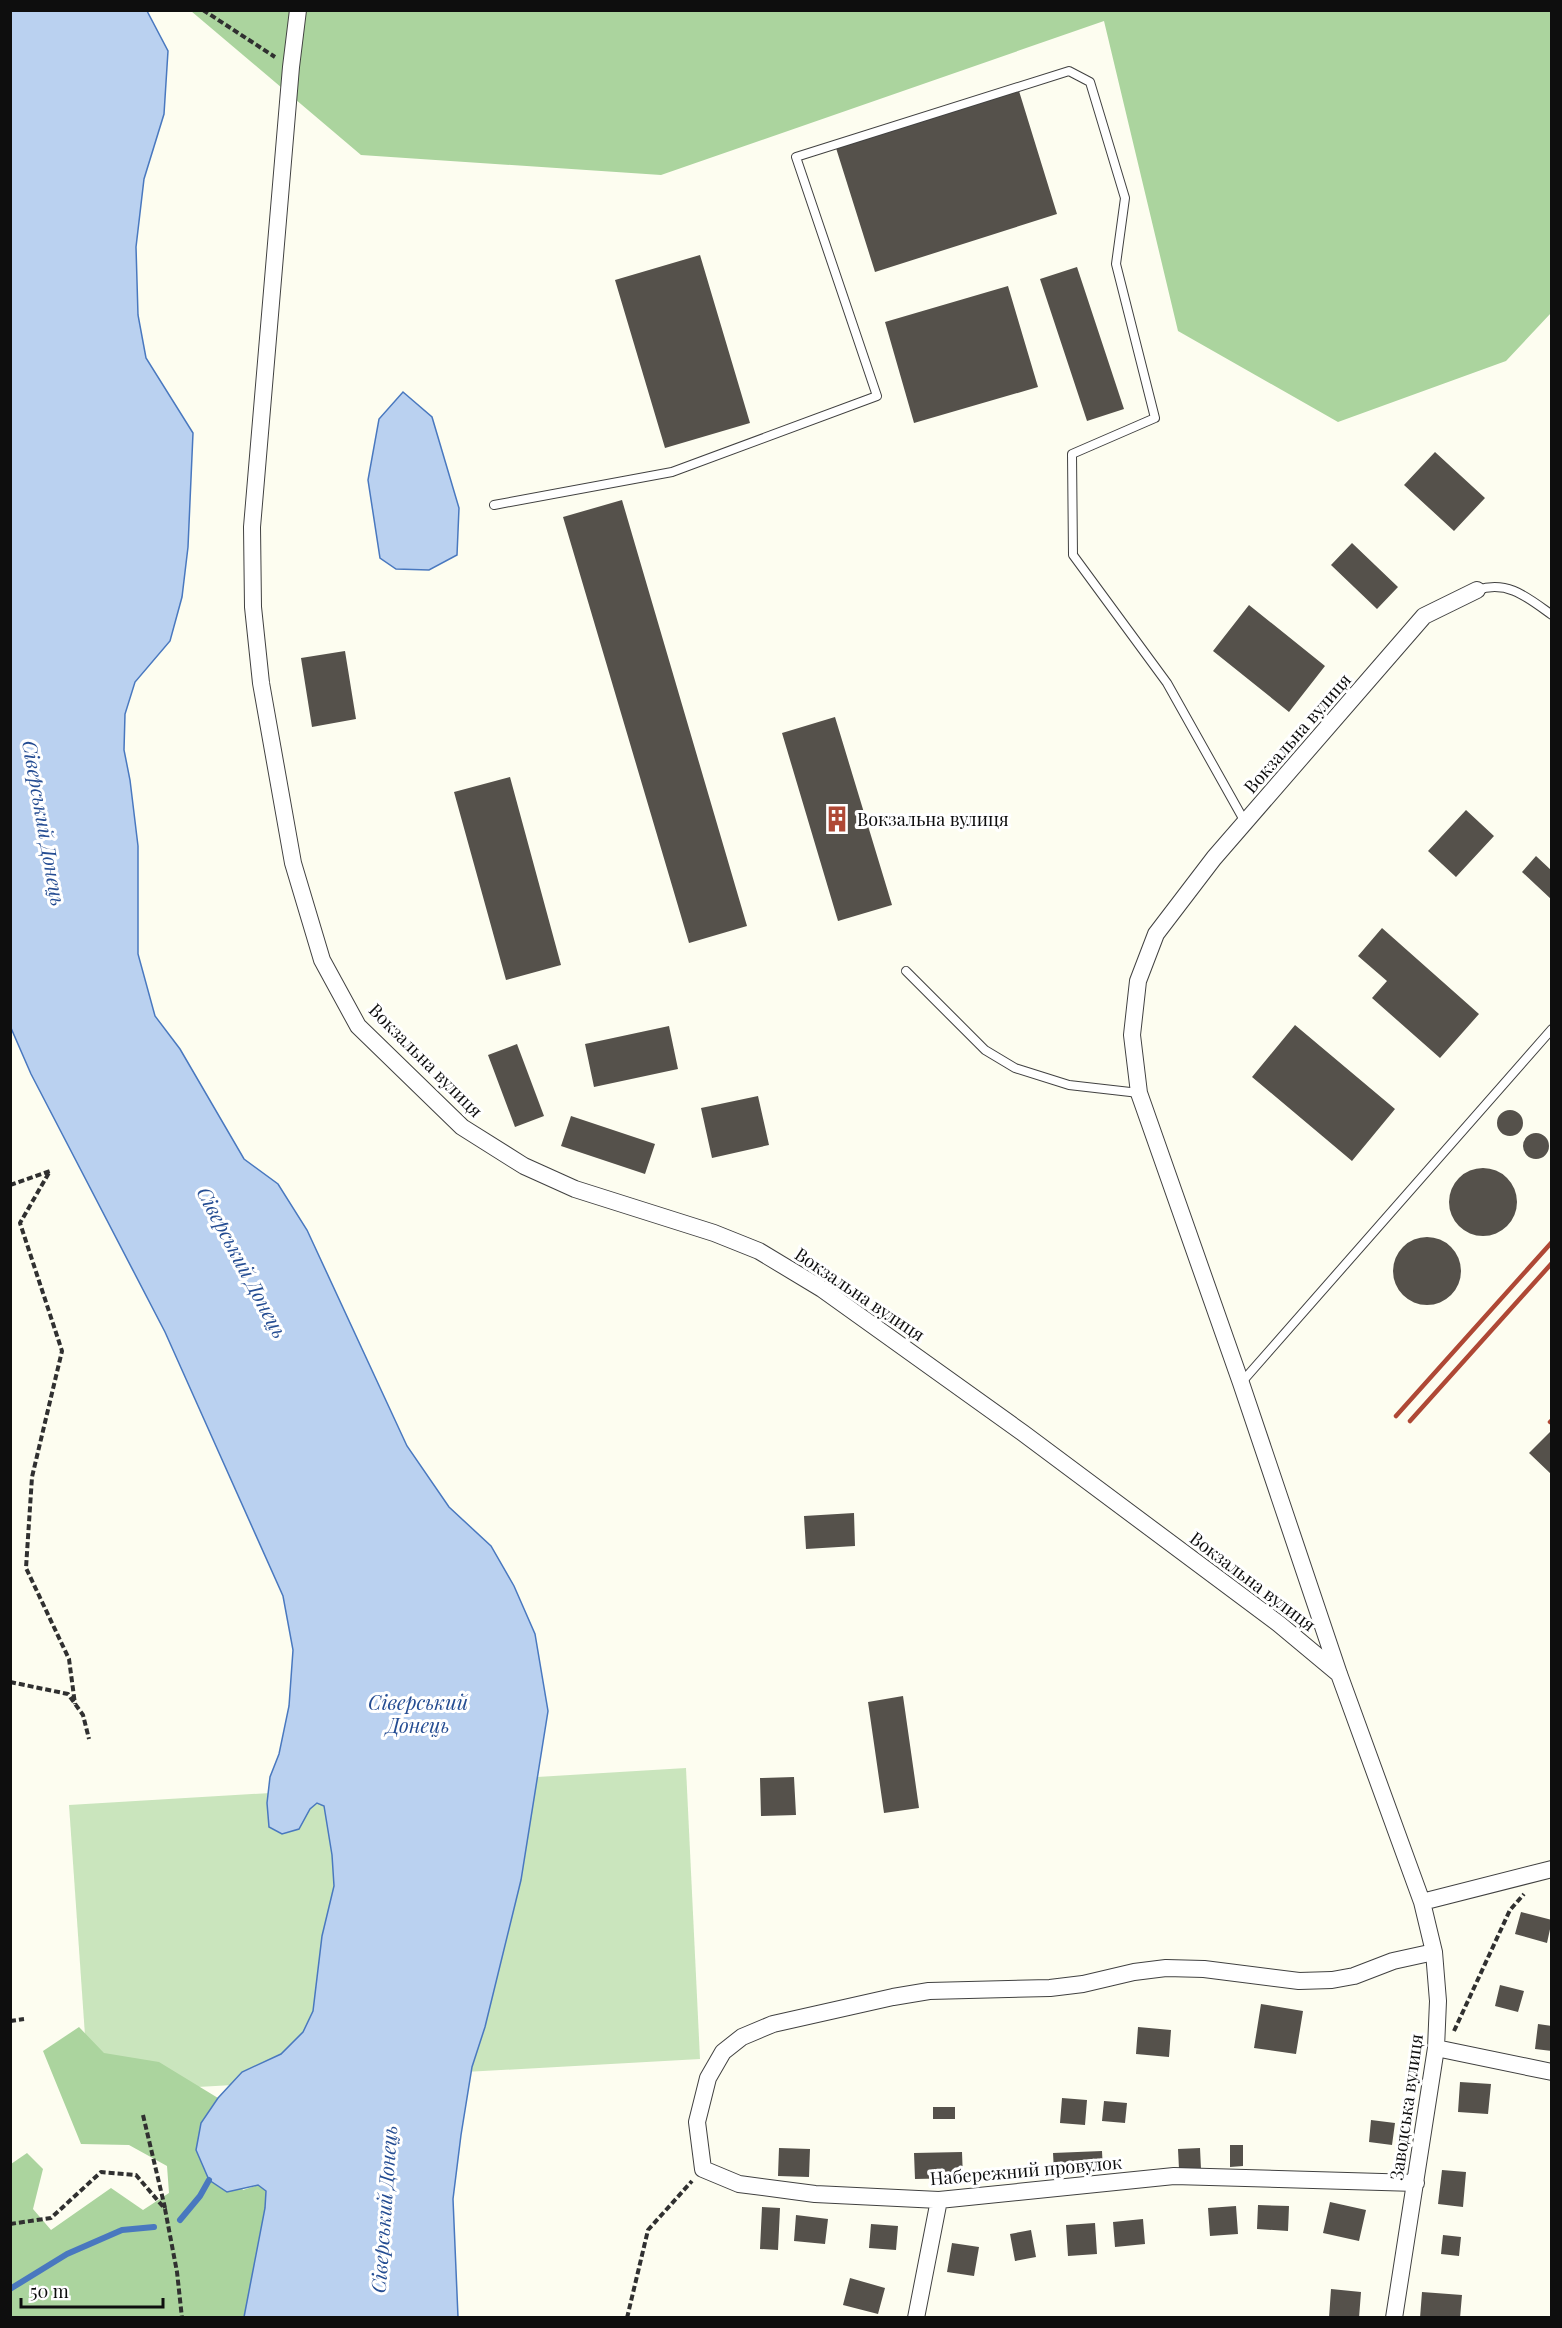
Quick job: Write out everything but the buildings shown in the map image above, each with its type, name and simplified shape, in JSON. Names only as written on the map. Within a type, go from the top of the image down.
[{"type":"street","name":"Вокзальна вулиця","points":[[298,10],[291,67],[252,527],[253,607],[261,683],[293,863],[322,960],[358,1026],[462,1127],[524,1166],[575,1189],[714,1233],[759,1251],[822,1289],[1052,1454],[1279,1624],[1339,1674]]},
{"type":"street","name":"Вокзальна вулиця","points":[[1422,1902],[1339,1674],[1241,1383],[1139,1093],[1132,1035],[1138,981],[1156,934],[1214,858],[1425,616],[1477,590]]},
{"type":"street","points":[[1422,1902],[1551,1869]]},
{"type":"street","name":"Заводська вулиця","points":[[1394,2318],[1436,2048],[1438,2001],[1434,1952],[1422,1902]]},
{"type":"street","points":[[703,2169],[697,2122],[708,2078],[723,2052],[742,2037],[773,2024],[929,1991],[1050,1988],[1083,1984],[1134,1971],[1166,1968],[1204,1969],[1299,1981],[1332,1980],[1354,1976],[1393,1961],[1434,1952]]},
{"type":"street","points":[[1436,2048],[1551,2072]]},
{"type":"street","name":"Набережний провулок","points":[[703,2169],[739,2184],[815,2194],[939,2200],[1174,2176],[1416,2182]]},
{"type":"street","points":[[916,2318],[939,2200]]},
{"type":"lane","points":[[494,505],[672,472],[877,396],[796,157],[1069,71],[1090,82],[1125,198],[1116,264],[1155,418],[1072,454],[1073,555],[1167,683],[1246,822]]},
{"type":"lane","points":[[1477,590],[1488,586],[1513,589],[1551,615]]},
{"type":"lane","points":[[906,971],[985,1050],[1015,1068],[1069,1085],[1139,1093]]},
{"type":"lane","points":[[1241,1383],[1551,1029]]},
{"type":"path","points":[[202,10],[218,18],[291,67]]},
{"type":"path","points":[[10,1185],[50,1171],[20,1223],[62,1351],[32,1477],[26,1568],[69,1659],[75,1704]]},
{"type":"path","points":[[10,1682],[68,1694],[83,1715],[89,1739]]},
{"type":"path","points":[[1436,2048],[1452,2035],[1510,1910],[1530,1889]]},
{"type":"path","points":[[10,2021],[24,2019]]},
{"type":"path","points":[[143,2115],[165,2209],[177,2272],[182,2318]]},
{"type":"path","points":[[627,2318],[648,2230],[703,2169]]},
{"type":"path","points":[[10,2224],[51,2218],[101,2172],[136,2175],[165,2209]]},
{"type":"green space","points":[[191,11],[1551,11],[1551,313],[1506,361],[1338,422],[1178,331],[1104,21],[661,175],[361,155]]},
{"type":"green space","points":[[686,1768],[700,2059],[89,2093],[69,1805]]},
{"type":"green space","points":[[79,2027],[104,2053],[159,2062],[218,2098],[201,2123],[243,2190],[258,2185],[266,2191],[265,2208],[244,2317],[11,2318],[11,2164],[27,2153],[43,2169],[33,2209],[51,2230],[111,2188],[143,2210],[169,2193],[167,2166],[129,2145],[81,2144],[43,2051]]},
{"type":"water","name":"Сіверський Донець","points":[[11,10],[147,11],[168,51],[164,114],[144,179],[136,247],[138,315],[146,358],[193,433],[188,547],[182,597],[170,641],[135,682],[125,714],[124,750],[138,846],[138,954],[155,1016],[180,1049],[244,1159],[278,1184],[307,1230],[407,1446],[449,1507],[491,1546],[514,1586],[535,1634],[548,1711],[521,1880],[485,2027],[472,2067],[461,2135],[453,2199],[458,2317],[244,2317],[265,2208],[266,2191],[258,2185],[227,2192],[209,2180],[196,2150],[201,2123],[218,2098],[242,2072],[281,2054],[303,2032],[313,2011],[322,1936],[334,1886],[332,1855],[324,1806],[317,1803],[310,1809],[299,1829],[282,1834],[269,1827],[267,1803],[270,1777],[279,1754],[289,1706],[293,1650],[283,1596],[165,1332],[31,1074],[11,1028]]},
{"type":"water","points":[[403,392],[432,417],[459,508],[457,555],[429,570],[396,569],[380,558],[368,480],[379,419]]},
{"type":"waterway","points":[[180,2220],[200,2196],[209,2180]]},
{"type":"waterway","points":[[10,2289],[67,2254],[122,2230],[154,2227]]},
{"type":"railway","points":[[1396,1416],[1552,1242]]},
{"type":"railway","points":[[1410,1421],[1552,1263]]},
{"type":"place","name":"Вокзальна вулиця","points":[[837,819]]}]
